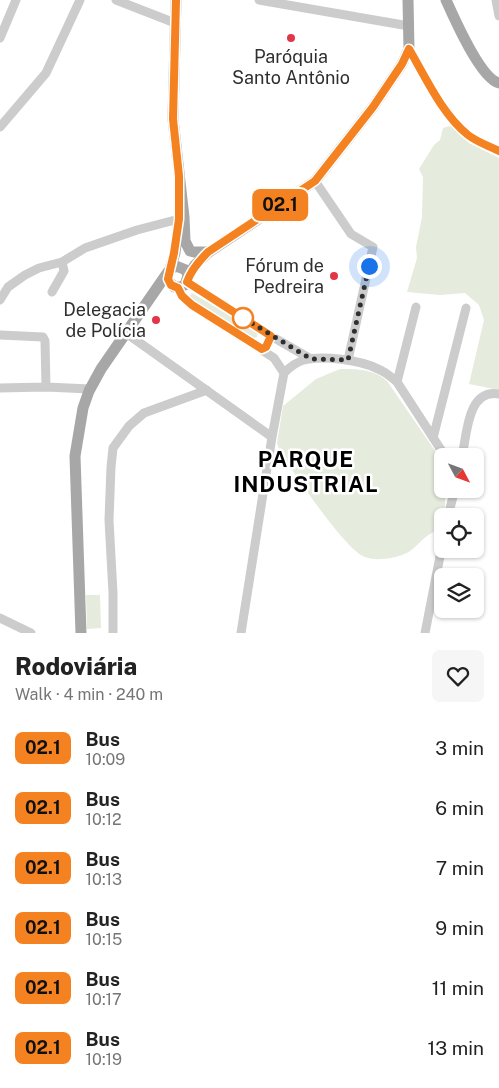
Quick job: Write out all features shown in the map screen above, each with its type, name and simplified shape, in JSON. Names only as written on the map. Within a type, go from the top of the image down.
[{"type":"main road","points":[[176,0],[173,119],[185,241],[190,250],[194,252],[208,252]]},
{"type":"main road","points":[[142,310],[156,294],[165,288],[182,283],[195,265],[208,252],[315,181],[373,107],[402,64],[409,49],[408,0]]},
{"type":"main road","points":[[446,0],[480,67],[498,84]]},
{"type":"main road","points":[[179,176],[179,219],[174,253],[169,271],[169,283],[182,283]]},
{"type":"main road","points":[[81,633],[75,456],[80,425],[90,389],[101,369],[169,271],[180,266],[186,270],[182,283]]},
{"type":"street","points":[[1,33],[16,0]]},
{"type":"street","points":[[0,127],[46,73],[79,0]]},
{"type":"street","points":[[116,0],[175,23]]},
{"type":"street","points":[[259,0],[409,26]]},
{"type":"street","points":[[496,0],[499,16]]},
{"type":"street","points":[[409,49],[440,102],[457,124],[469,136],[499,151]]},
{"type":"street","points":[[315,181],[351,234],[361,242],[373,247],[348,360]]},
{"type":"street","points":[[0,300],[8,287],[25,274],[62,262],[85,248],[137,230],[179,219]]},
{"type":"street","points":[[52,292],[64,271],[62,262]]},
{"type":"street","points":[[182,283],[311,359]]},
{"type":"street","points":[[182,283],[182,296],[192,305],[274,358],[284,373]]},
{"type":"street","points":[[398,382],[416,306]]},
{"type":"street","points":[[433,438],[466,308]]},
{"type":"street","points":[[126,333],[272,437]]},
{"type":"street","points":[[260,348],[261,338],[268,334]]},
{"type":"street","points":[[0,335],[43,337],[45,341],[46,387]]},
{"type":"street","points":[[240,633],[284,373],[297,362],[311,359],[348,360],[376,368],[390,375],[398,382],[440,448]]},
{"type":"street","points":[[0,388],[46,387],[90,389]]},
{"type":"street","points":[[113,633],[109,520],[113,448],[129,426],[144,413],[207,390]]},
{"type":"street","points":[[463,446],[474,406],[484,396],[493,393],[499,394]]},
{"type":"street","points":[[425,633],[440,558]]},
{"type":"street","points":[[0,618],[31,633]]},
{"type":"shaded area","points":[[453,125],[469,143],[499,158],[499,390],[469,384],[484,320],[479,305],[465,293],[440,295],[407,292],[417,258],[416,247],[422,217],[423,177],[419,169],[434,145],[440,140],[443,128]]},
{"type":"shaded area","points":[[192,293],[258,332],[257,337],[254,338],[198,304],[189,297]]},
{"type":"shaded area","points":[[340,369],[359,370],[377,374],[387,381],[434,449],[434,498],[445,498],[444,508],[434,508],[434,532],[407,553],[384,559],[374,559],[365,557],[356,551],[333,526],[281,454],[277,443],[283,406],[316,379]]},
{"type":"shaded area","points":[[86,595],[100,595],[101,628],[87,629]]},
{"type":"bus line","name":"02.1","points":[[176,0],[173,119],[179,176],[179,219],[174,253],[167,276],[169,283],[178,288],[182,296],[192,305],[262,349],[266,347],[271,336],[187,282],[188,276],[195,265],[208,252],[315,181],[373,107],[402,64],[409,49],[440,102],[457,124],[469,136],[499,151]]},
{"type":"place","name":"Paróquia Santo Antônio","points":[[291,38]]},
{"type":"place","name":"Fórum de Pedreira","points":[[334,276]]},
{"type":"place","name":"Delegacia de Polícia","points":[[156,320]]},
{"type":"district","name":"PARQUE INDUSTRIAL","points":[[306,472]]},
{"type":"route","points":[[243,318],[240,316],[311,359],[348,360],[369,266]]}]
